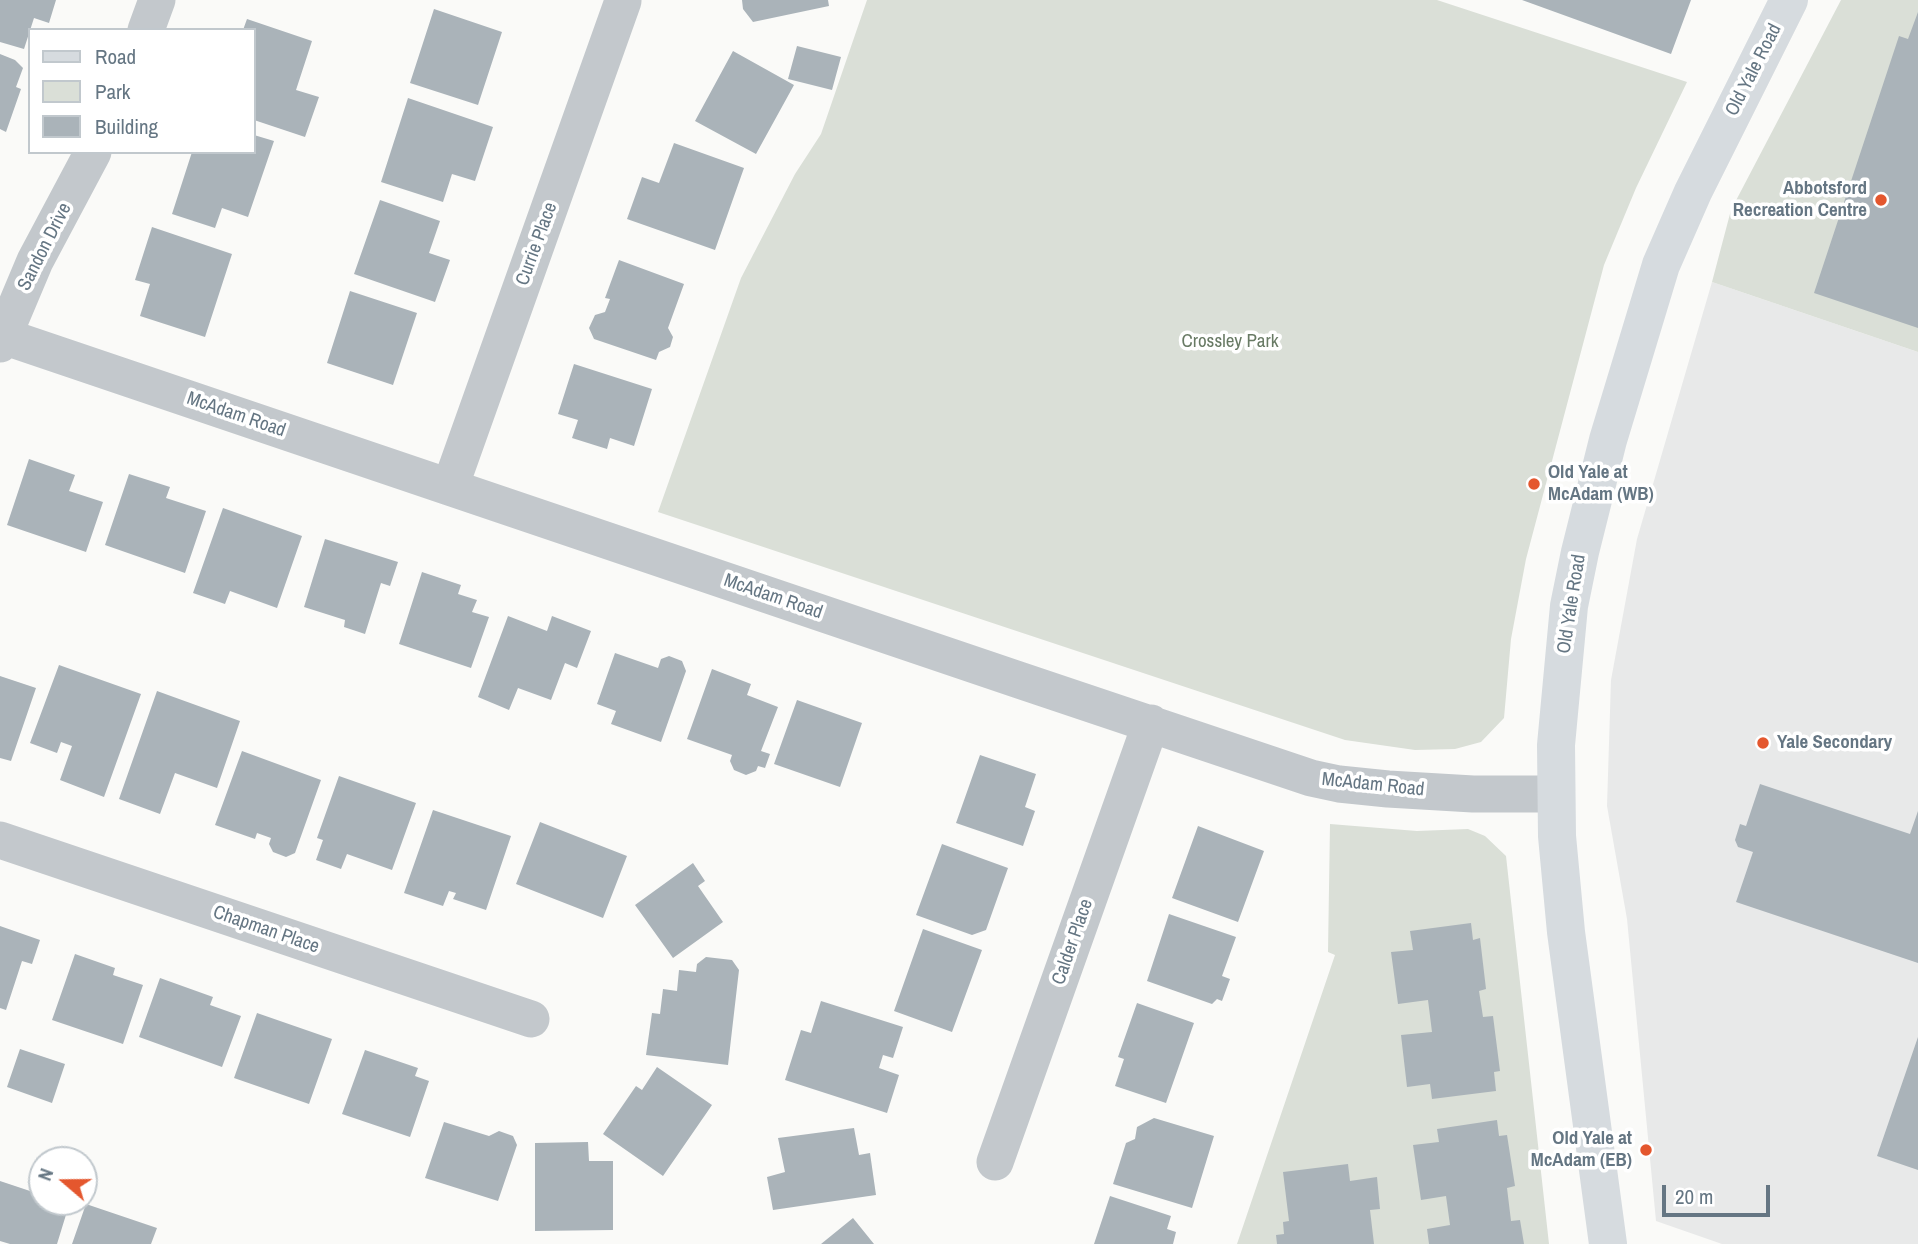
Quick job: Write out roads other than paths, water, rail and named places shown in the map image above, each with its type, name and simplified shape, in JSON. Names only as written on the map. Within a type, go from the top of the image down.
[{"type":"main road","name":"Old Yale Road","points":[[1608,1244],[1566,932],[1557,835],[1556,745],[1569,606],[1612,428],[1661,265],[1693,192],[1789,0]]},
{"type":"street","points":[[147,28],[157,0]]},
{"type":"street","name":"Currie Place","points":[[450,487],[623,1]]},
{"type":"street","name":"Sandon Drive","points":[[1,340],[35,261],[92,154]]},
{"type":"street","name":"McAdam Road","points":[[1,340],[450,487],[1311,778],[1339,784],[1473,794],[1556,794]]},
{"type":"street","name":"Calder Place","points":[[995,1162],[1150,723]]},
{"type":"street","name":"Chapman Place","points":[[0,840],[531,1019]]},
{"type":"place","name":"Abbotsford Recreation Centre","points":[[1881,200]]},
{"type":"place","name":"Old Yale at McAdam (WB)","points":[[1534,484]]},
{"type":"place","name":"Yale Secondary","points":[[1763,743]]},
{"type":"place","name":"Old Yale at McAdam (EB)","points":[[1646,1150]]},
{"type":"park label","name":"Crossley Park","points":[[1230,342]]}]
